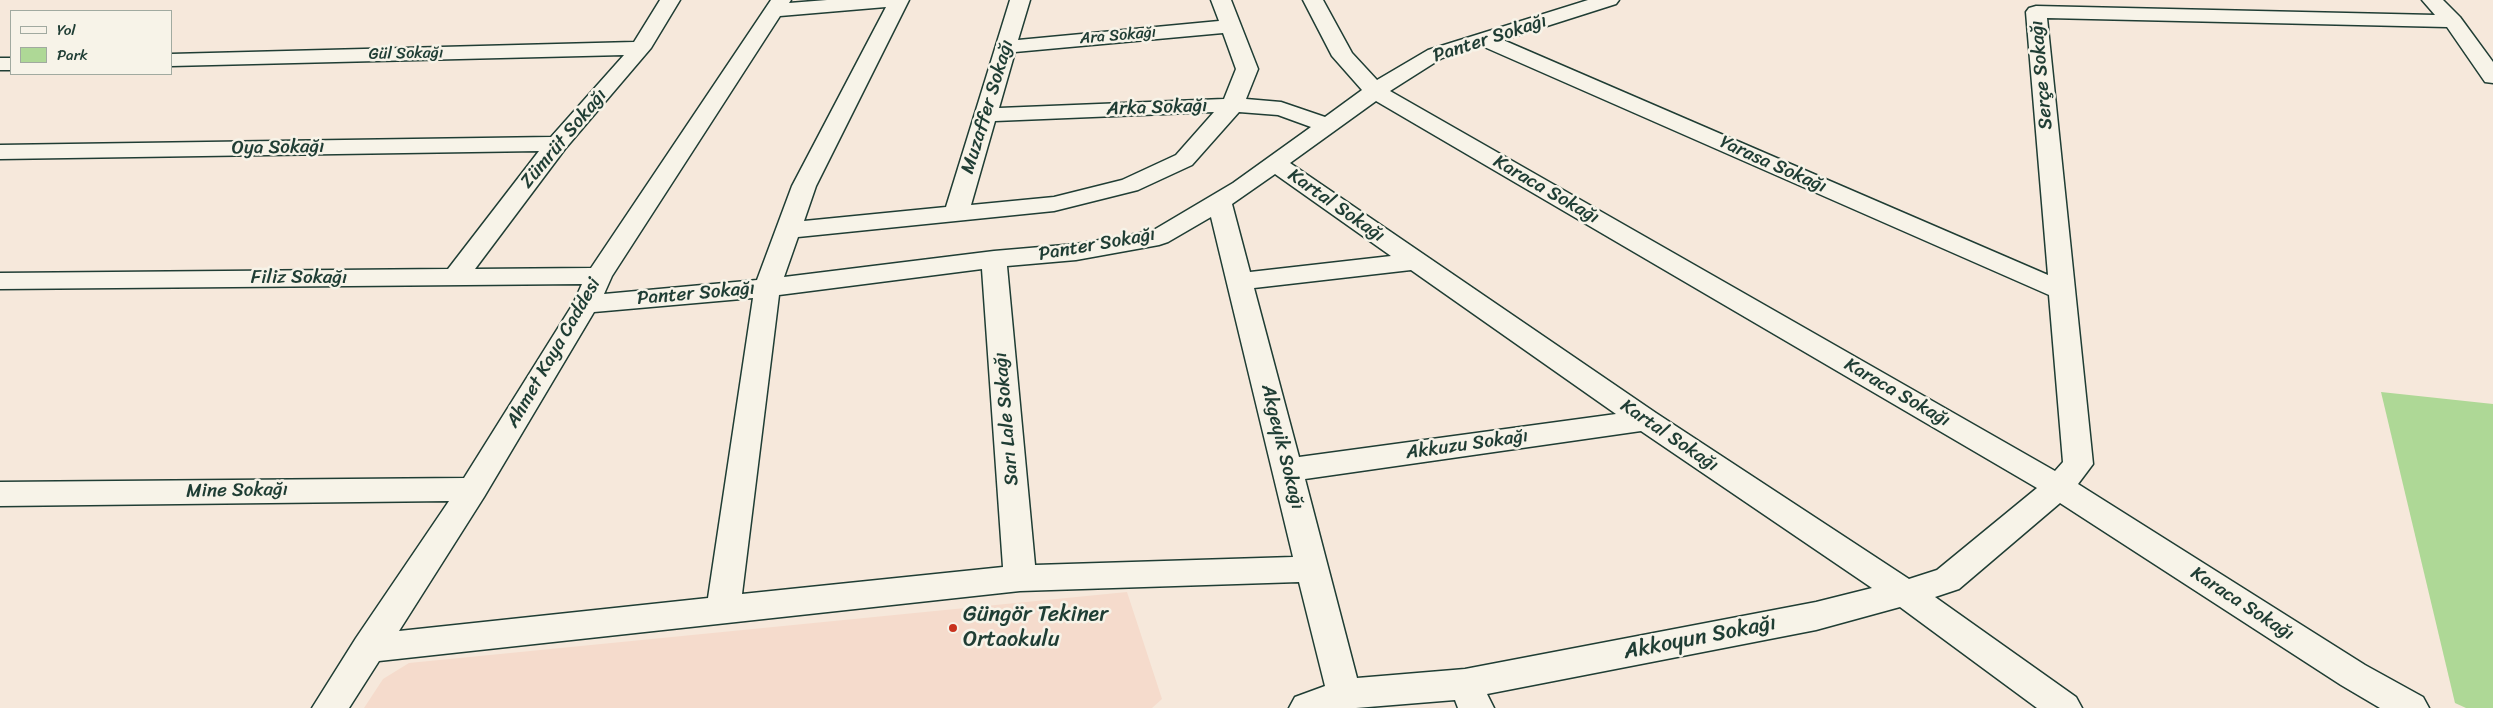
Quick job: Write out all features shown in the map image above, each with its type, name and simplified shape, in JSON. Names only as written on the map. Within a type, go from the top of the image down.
[{"type":"street","name":"Zümrüt Sokağı","points":[[455,277],[557,144],[641,48],[670,0]]},
{"type":"street","points":[[776,5],[892,0]]},
{"type":"street","points":[[723,611],[767,288],[804,186],[899,0]]},
{"type":"street","name":"Muzaffer Sokağı","points":[[956,213],[1020,0]]},
{"type":"street","points":[[788,230],[1054,204],[1130,185],[1184,160],[1233,105],[1247,69],[1221,0]]},
{"type":"street","name":"Karaca Sokağı","points":[[1313,0],[1343,56],[1375,91],[2059,486],[2352,675],[2411,708]]},
{"type":"street","name":"Panter Sokağı","points":[[586,304],[767,288],[994,259],[1076,252],[1159,237],[1220,201],[1375,91],[1435,54],[1484,39],[1578,5],[1609,0]]},
{"type":"street","points":[[2226,0],[2243,16]]},
{"type":"street","points":[[2316,0],[2334,18]]},
{"type":"street","points":[[2432,0],[2453,21],[2493,77]]},
{"type":"street","name":"Ahmet Kaya Caddesi","points":[[330,708],[474,489],[586,304],[599,276],[776,5]]},
{"type":"street","name":"Serçe Sokağı","points":[[2059,486],[2078,464],[2035,6],[2243,16],[2453,21]]},
{"type":"street","name":"Ara Sokağı","points":[[1006,47],[1231,26]]},
{"type":"street","name":"Yarasa Sokağı","points":[[1484,39],[2062,290]]},
{"type":"street","name":"Gül Sokağı","points":[[172,60],[641,48]]},
{"type":"street","name":"Arka Sokağı","points":[[985,115],[1233,105],[1281,109],[1327,125]]},
{"type":"street","name":"Oya Sokağı","points":[[0,152],[557,144]]},
{"type":"street","name":"Kartal Sokağı","points":[[1274,163],[1646,420],[1905,593],[2064,708]]},
{"type":"street","name":"Akgeyik Sokağı","points":[[1220,201],[1344,694]]},
{"type":"street","name":"Sarı Lale Sokağı","points":[[994,259],[1020,578]]},
{"type":"street","points":[[1240,281],[1416,262]]},
{"type":"street","name":"Filiz Sokağı","points":[[0,281],[599,276]]},
{"type":"street","name":"Akkuzu Sokağı","points":[[1288,470],[1646,420]]},
{"type":"street","name":"Akkoyun Sokağı","points":[[1307,708],[1344,694],[1470,696],[1816,616],[1905,593],[1948,580],[2059,486]]},
{"type":"street","name":"Mine Sokağı","points":[[0,494],[474,489]]},
{"type":"street","points":[[368,648],[1020,578],[1313,568]]},
{"type":"shaded area","name":"Güngör Tekiner Ortaokulu","points":[[1127,592],[1162,699],[1152,708],[364,708],[383,679],[409,663]]},
{"type":"green space","points":[[2381,392],[2493,404],[2493,708],[2466,708],[2455,703]]},
{"type":"place","name":"Güngör Tekiner Ortaokulu","points":[[953,628]]}]
